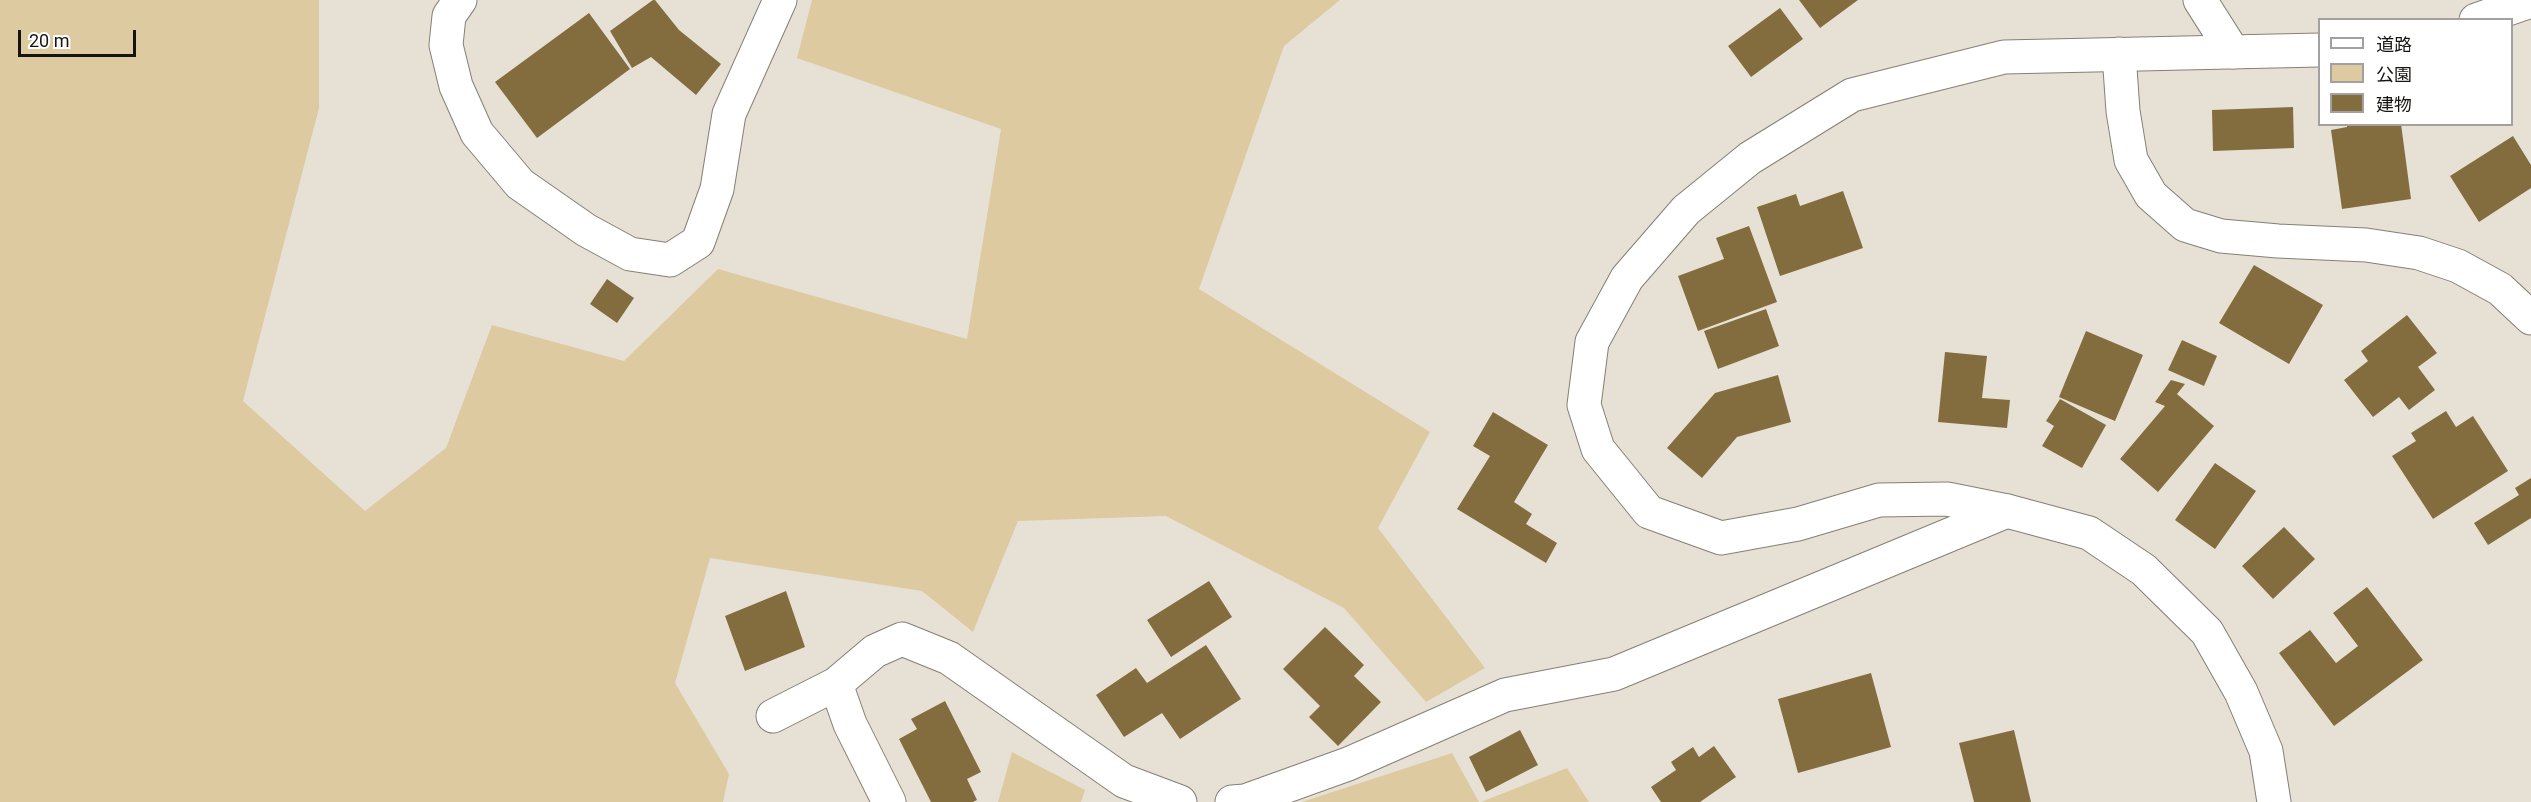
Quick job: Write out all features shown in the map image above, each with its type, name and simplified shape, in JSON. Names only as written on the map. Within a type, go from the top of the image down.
[{"type":"street","points":[[460,0],[449,16],[446,45],[456,86],[477,132],[520,184],[586,230],[630,254],[670,260],[698,242],[717,189],[729,114],[780,0]]},
{"type":"street","points":[[2200,0],[2233,52]]},
{"type":"street","points":[[2482,18],[2531,1]]},
{"type":"street","points":[[2274,802],[2266,751],[2241,692],[2207,632],[2144,570],[2089,532],[2007,511],[1947,499],[1879,500],[1798,524],[1721,538],[1649,512],[1598,448],[1584,405],[1592,342],[1628,278],[1686,210],[1750,158],[1852,95],[2004,57],[2318,50]]},
{"type":"street","points":[[2119,54],[2123,111],[2131,160],[2151,195],[2185,225],[2221,236],[2366,245],[2419,253],[2457,266],[2500,289],[2531,318]]},
{"type":"street","points":[[1232,802],[1245,801],[1348,764],[1505,695],[1614,674],[2007,511]]},
{"type":"street","points":[[773,716],[836,684],[875,651],[902,639],[949,658],[1124,781],[1180,802]]},
{"type":"street","points":[[836,684],[850,724],[888,802]]},
{"type":"green space","points":[[0,0],[319,0],[319,108],[243,401],[365,511],[446,448],[492,325],[624,361],[718,269],[967,339],[1001,129],[797,58],[812,0],[1340,0],[1284,46],[1199,289],[1430,432],[1378,528],[1485,668],[1426,702],[1344,608],[1166,516],[1018,521],[973,632],[922,591],[710,558],[675,683],[729,774],[723,802],[0,802]]},
{"type":"green space","points":[[1012,752],[1085,790],[1081,802],[998,802]]},
{"type":"green space","points":[[1452,753],[1479,802],[1302,802]]},
{"type":"green space","points":[[1567,768],[1589,802],[1481,802]]},
{"type":"building","points":[[653,0],[679,30],[721,64],[696,95],[651,57],[632,68],[610,31]]},
{"type":"building","points":[[1799,0],[1858,0],[1820,28]]},
{"type":"building","points":[[1780,8],[1803,39],[1751,77],[1728,46]]},
{"type":"building","points":[[589,13],[630,69],[537,138],[495,82]]},
{"type":"building","points":[[2293,107],[2294,148],[2213,151],[2212,110]]},
{"type":"building","points":[[2401,126],[2411,199],[2342,209],[2331,130],[2347,127]]},
{"type":"building","points":[[2513,136],[2531,165],[2531,188],[2479,222],[2450,176]]},
{"type":"building","points":[[1843,191],[1863,248],[1780,276],[1757,207],[1796,194],[1800,206]]},
{"type":"building","points":[[1749,226],[1777,302],[1698,331],[1678,276],[1724,259],[1716,238]]},
{"type":"building","points":[[2254,265],[2323,305],[2289,364],[2219,323]]},
{"type":"building","points":[[607,279],[634,298],[617,323],[590,304]]},
{"type":"building","points":[[1766,309],[1779,346],[1718,369],[1704,331]]},
{"type":"building","points":[[2407,315],[2437,353],[2418,367],[2435,390],[2409,410],[2399,397],[2373,417],[2344,380],[2368,361],[2361,351]]},
{"type":"building","points":[[2086,331],[2143,355],[2115,421],[2059,397]]},
{"type":"building","points":[[2182,340],[2217,356],[2204,386],[2168,370]]},
{"type":"building","points":[[1945,352],[1987,356],[1982,398],[2010,400],[2007,428],[1938,422]]},
{"type":"building","points":[[1778,375],[1791,422],[1737,437],[1702,478],[1667,448],[1715,393]]},
{"type":"building","points":[[2171,380],[2185,384],[2177,394],[2214,426],[2158,492],[2120,459],[2165,406],[2155,402]]},
{"type":"building","points":[[2060,399],[2106,425],[2082,468],[2042,446],[2054,426],[2046,421]]},
{"type":"building","points":[[2446,411],[2456,427],[2473,416],[2508,471],[2433,519],[2392,456],[2416,441],[2411,433]]},
{"type":"building","points":[[1493,412],[1548,445],[1514,502],[1532,514],[1526,524],[1557,543],[1546,563],[1457,509],[1490,456],[1473,446]]},
{"type":"building","points":[[2215,463],[2256,491],[2215,549],[2175,520]]},
{"type":"building","points":[[2531,478],[2531,518],[2488,545],[2474,523],[2519,495],[2515,488]]},
{"type":"building","points":[[2284,527],[2315,559],[2273,599],[2242,566]]},
{"type":"building","points":[[1209,581],[1232,617],[1171,657],[1147,620]]},
{"type":"building","points":[[2367,587],[2423,660],[2334,726],[2279,653],[2310,630],[2336,663],[2358,646],[2333,613]]},
{"type":"building","points":[[786,591],[805,647],[745,671],[725,616]]},
{"type":"building","points":[[1325,627],[1364,665],[1354,676],[1381,702],[1338,746],[1309,717],[1320,706],[1283,669]]},
{"type":"building","points":[[1206,645],[1241,699],[1180,739],[1162,713],[1124,737],[1096,695],[1136,668],[1147,683]]},
{"type":"building","points":[[1871,673],[1891,747],[1798,773],[1778,699]]},
{"type":"building","points":[[945,701],[981,772],[967,779],[977,800],[973,802],[931,802],[899,739],[917,729],[911,719]]},
{"type":"building","points":[[1520,730],[1538,765],[1486,792],[1469,757]]},
{"type":"building","points":[[2014,730],[2031,802],[1974,802],[1959,743]]},
{"type":"building","points":[[1714,746],[1736,777],[1700,802],[1661,802],[1651,787],[1676,770],[1671,762],[1693,747],[1699,757]]}]
